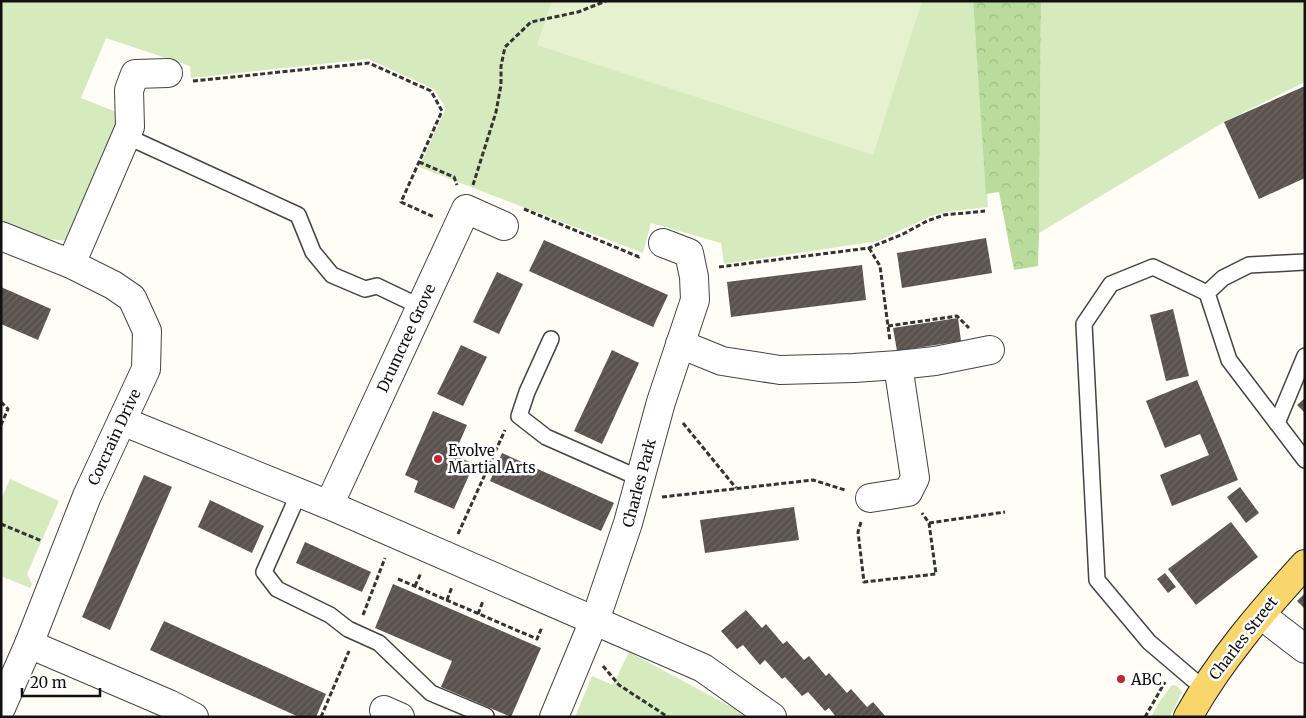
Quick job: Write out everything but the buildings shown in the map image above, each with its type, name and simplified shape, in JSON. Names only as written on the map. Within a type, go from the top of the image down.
[{"type":"main road","name":"Charles Street","points":[[1188,717],[1203,688],[1261,615],[1305,564]]},
{"type":"street","points":[[71,264],[130,127],[129,90],[135,74],[168,73]]},
{"type":"street","points":[[462,218],[504,226]]},
{"type":"street","name":"Drumcree Grove","points":[[329,506],[462,218]]},
{"type":"street","name":"Corcrain Drive","points":[[1,236],[71,264],[113,285],[132,298],[147,332],[146,369],[87,496],[29,644],[1,708]]},
{"type":"street","points":[[662,243],[689,253]]},
{"type":"street","name":"Charles Park","points":[[554,717],[590,633],[628,523],[661,402],[696,300],[689,253]]},
{"type":"street","points":[[680,344],[722,360],[780,370],[898,365],[935,361],[990,350]]},
{"type":"street","points":[[870,498],[908,492],[915,478],[898,365]]},
{"type":"street","points":[[122,421],[299,493],[552,603],[590,633],[703,668],[772,717]]},
{"type":"street","points":[[1261,615],[1305,649]]},
{"type":"street","points":[[29,644],[160,700],[194,717]]},
{"type":"lane","points":[[126,136],[298,215],[313,252],[332,275],[365,289],[377,286],[421,307]]},
{"type":"lane","points":[[1207,293],[1223,278],[1249,265],[1305,262]]},
{"type":"lane","points":[[1203,688],[1149,642],[1097,580],[1084,324],[1111,284],[1153,267],[1207,293],[1229,360],[1305,460]]},
{"type":"lane","points":[[551,338],[527,392],[519,416],[546,437],[637,489]]},
{"type":"lane","points":[[1278,423],[1305,356]]},
{"type":"lane","points":[[299,493],[264,572],[277,589],[330,615],[348,629],[378,643],[431,693],[486,716]]},
{"type":"path","points":[[462,218],[496,112],[505,47],[531,22],[578,12],[606,1]]},
{"type":"path","points":[[168,73],[185,82],[369,63],[431,91],[442,111],[401,202],[462,218]]},
{"type":"path","points":[[419,162],[454,178],[462,218]]},
{"type":"path","points":[[504,226],[523,208],[639,257],[662,243]]},
{"type":"path","points":[[689,253],[720,267],[869,248],[944,215],[985,211]]},
{"type":"path","points":[[869,248],[880,266],[891,348],[898,365]]},
{"type":"path","points":[[888,326],[957,316],[990,350]]},
{"type":"path","points":[[1,402],[8,410],[1,425]]},
{"type":"path","points":[[661,402],[676,413],[736,489]]},
{"type":"path","points":[[447,557],[506,427],[519,416]]},
{"type":"path","points":[[637,489],[736,489],[812,480],[870,498],[858,532],[864,582],[936,574],[929,523],[908,492]]},
{"type":"path","points":[[929,523],[1005,512]]},
{"type":"path","points":[[1,524],[66,551]]},
{"type":"path","points":[[398,579],[537,639],[552,603]]},
{"type":"path","points":[[590,633],[619,685],[668,717]]},
{"type":"path","points":[[1145,717],[1166,681],[1181,669]]},
{"type":"green space","points":[[1,1],[973,1],[988,207],[931,216],[878,241],[724,264],[721,243],[651,223],[643,253],[419,167],[446,108],[434,89],[368,59],[191,78],[190,66],[106,38],[81,98],[114,111],[119,115],[121,121],[67,241],[50,239],[1,228]]},
{"type":"green space","points":[[552,1],[922,1],[873,155],[537,45]]},
{"type":"green space","points":[[973,1],[1041,1],[1038,266],[1014,270],[999,192],[986,194]]},
{"type":"green space","points":[[1041,1],[1305,1],[1305,82],[1224,122],[1039,233]]},
{"type":"green space","points":[[10,479],[59,501],[27,574],[32,584],[30,588],[1,576],[1,499]]},
{"type":"green space","points":[[629,652],[737,710],[744,717],[575,717],[592,676],[613,685]]},
{"type":"green space","points":[[1172,685],[1177,686],[1182,692],[1170,717],[1151,717],[1160,701]]},
{"type":"place","name":"Evolve Martial Arts","points":[[438,459]]},
{"type":"place","name":"ABC","points":[[1121,679]]}]
